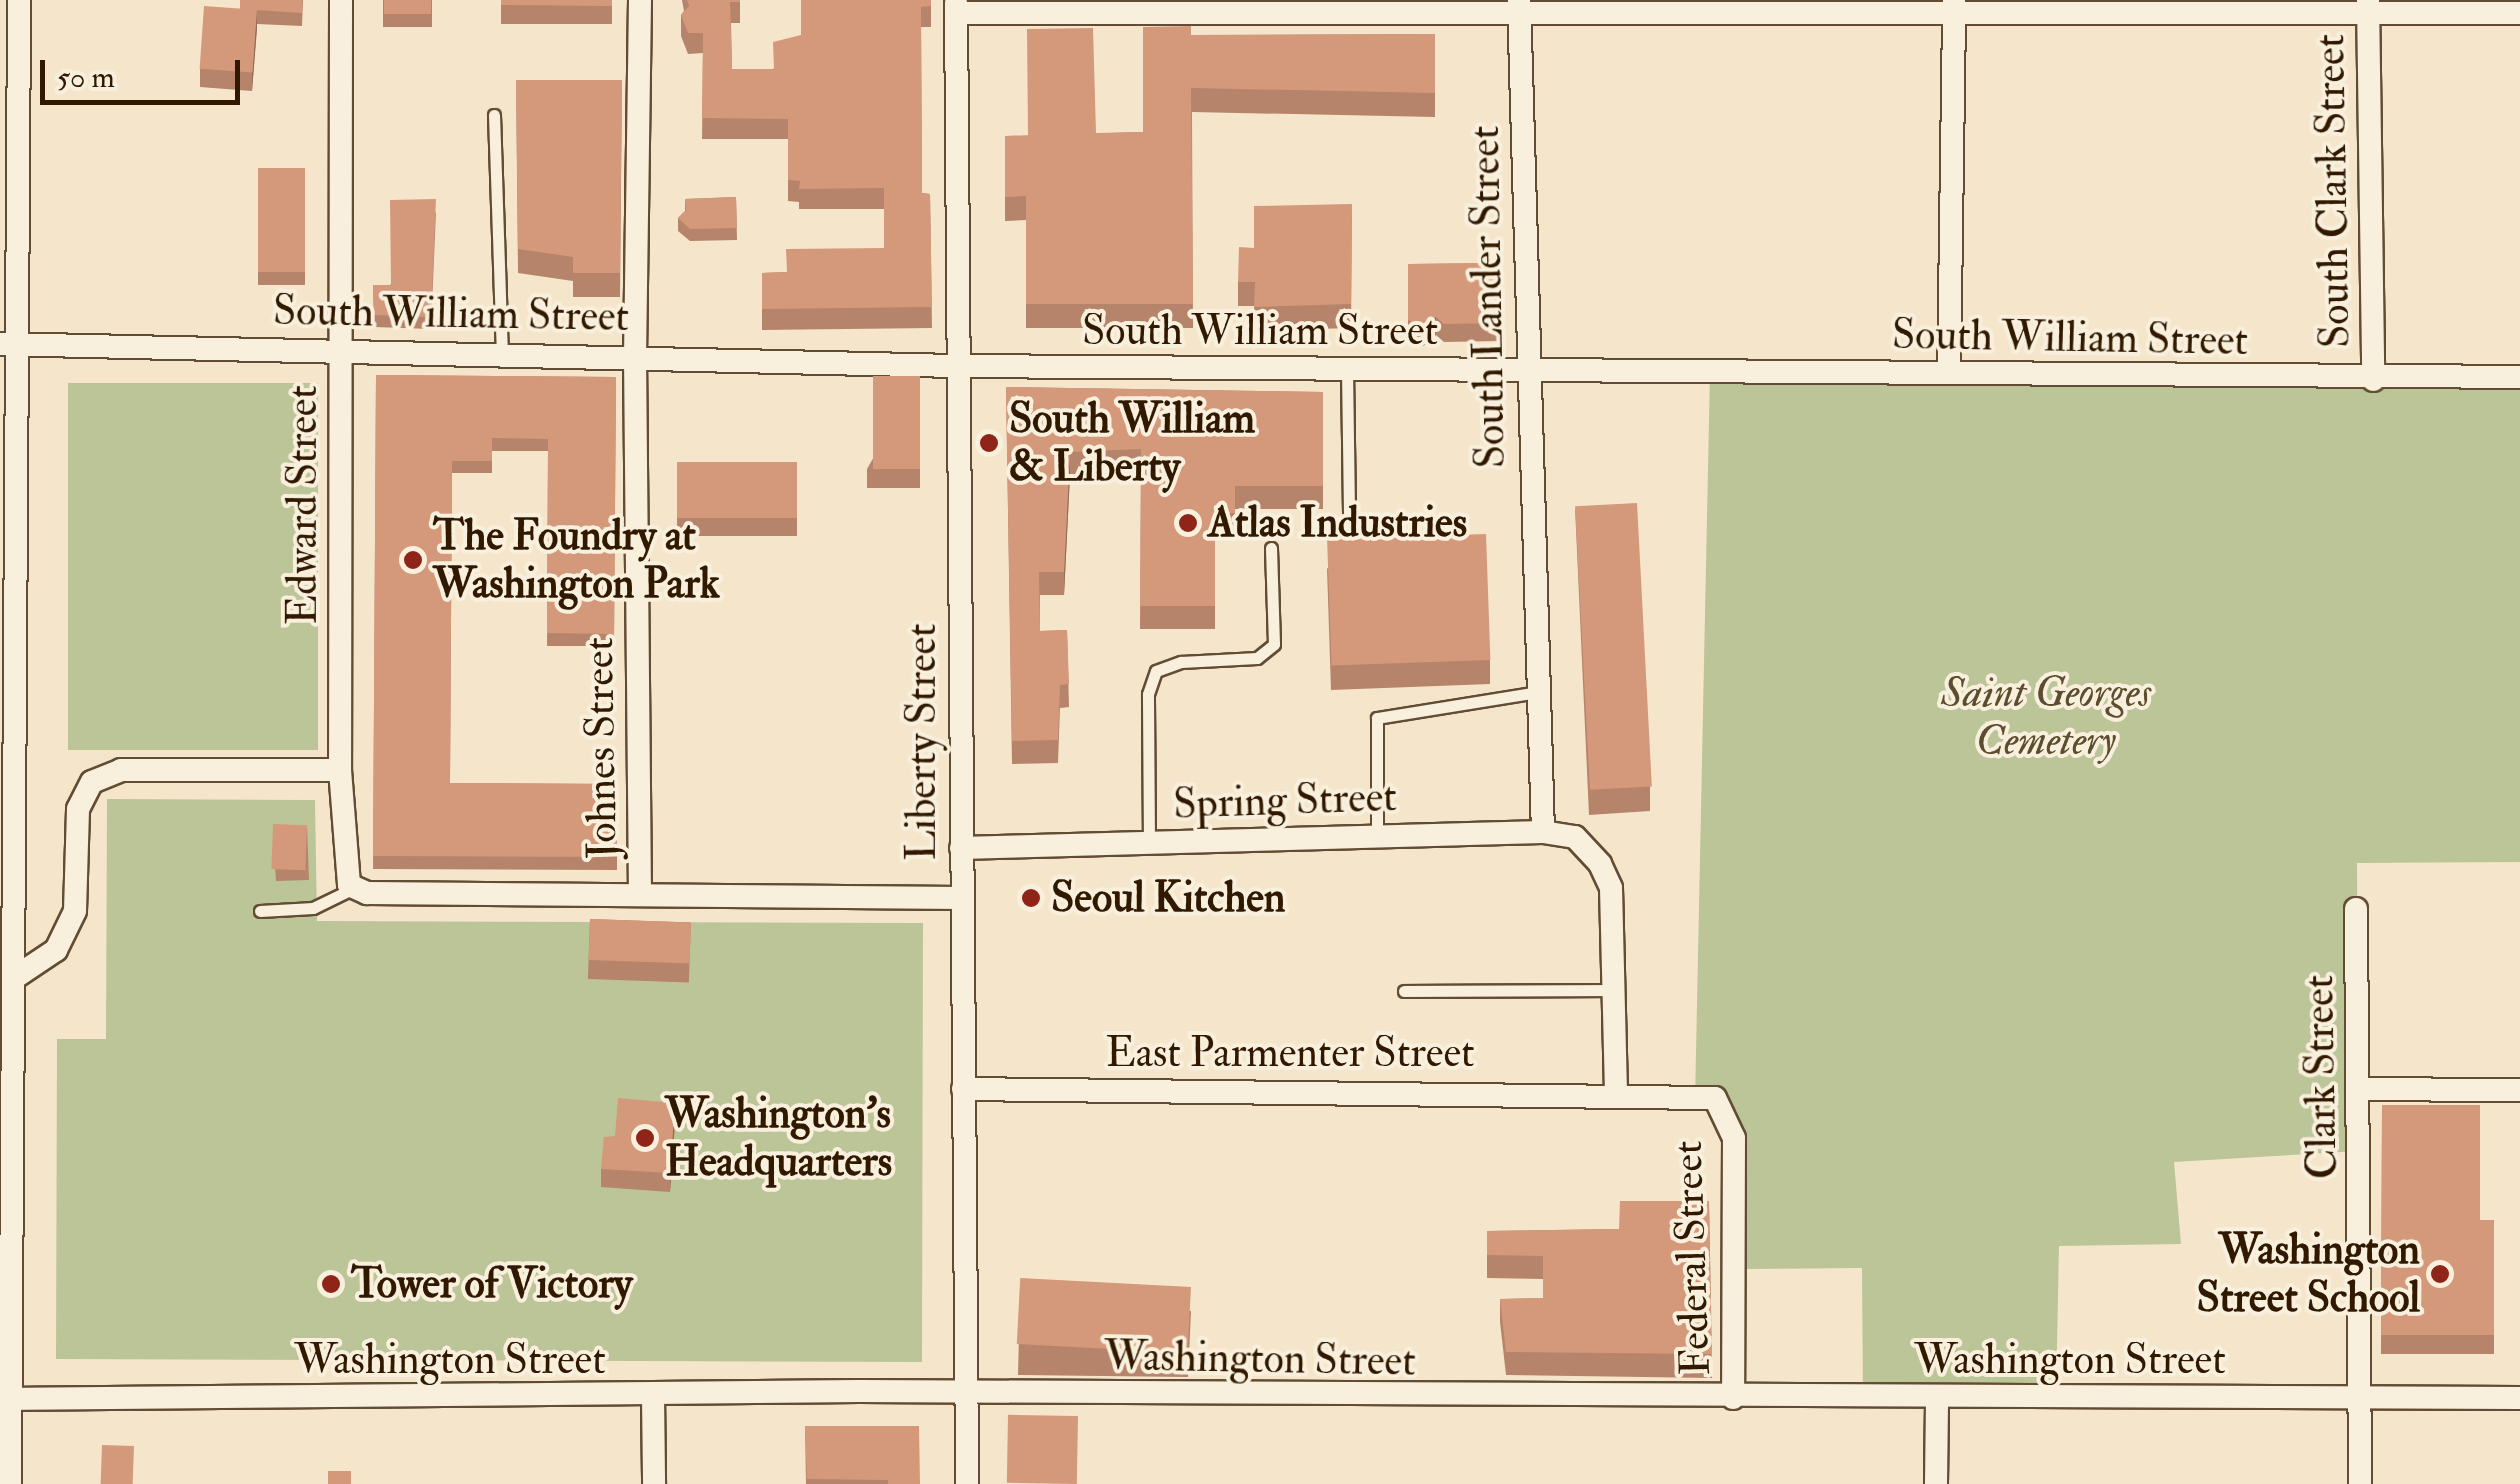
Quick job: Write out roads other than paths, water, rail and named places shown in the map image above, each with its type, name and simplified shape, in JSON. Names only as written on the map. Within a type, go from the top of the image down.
[{"type":"street","points":[[10,1484],[5,1399],[16,976],[9,344],[19,0]]},
{"type":"street","name":"Edward Street","points":[[341,0],[340,770],[343,859],[354,888]]},
{"type":"street","name":"Johnes Street","points":[[640,0],[635,355],[640,895]]},
{"type":"street","name":"South Lander Street","points":[[1519,5],[1526,370],[1543,832]]},
{"type":"street","points":[[1948,373],[1954,6]]},
{"type":"street","points":[[956,7],[2368,6],[2520,13]]},
{"type":"street","name":"South Clark Street","points":[[2368,6],[2373,380]]},
{"type":"street","name":"Liberty Street","points":[[956,7],[967,1484]]},
{"type":"street","name":"South William Street","points":[[9,344],[340,347],[956,366],[2373,380],[2520,377]]},
{"type":"street","points":[[16,976],[56,950],[74,911],[78,809],[92,782],[120,770],[340,770]]},
{"type":"street","name":"Spring Street","points":[[961,848],[1543,832],[1574,837],[1600,864],[1610,888],[1613,990]]},
{"type":"street","points":[[354,888],[961,898]]},
{"type":"street","name":"Clark Street","points":[[2356,908],[2360,1484]]},
{"type":"street","points":[[1613,990],[1616,1095]]},
{"type":"street","name":"East Parmenter Street","points":[[963,1089],[1616,1095]]},
{"type":"street","points":[[2359,1089],[2520,1090]]},
{"type":"street","name":"Federal Street","points":[[1616,1095],[1715,1098],[1734,1138],[1732,1398]]},
{"type":"street","name":"Washington Street","points":[[5,1399],[966,1394],[2520,1398]]},
{"type":"street","points":[[653,1396],[654,1484]]},
{"type":"street","points":[[1936,1484],[1937,1397]]},
{"type":"lane","points":[[494,115],[502,352]]},
{"type":"lane","points":[[1347,369],[1349,516]]},
{"type":"lane","points":[[1149,842],[1148,694],[1156,671],[1180,662],[1257,658],[1274,644],[1271,548]]},
{"type":"lane","points":[[1378,836],[1378,718],[1538,692]]},
{"type":"lane","points":[[260,911],[312,908],[354,888]]},
{"type":"lane","points":[[1404,992],[1613,990]]},
{"type":"place","name":"South William & Liberty","points":[[989,443]]},
{"type":"place","name":"Atlas Industries","points":[[1188,523]]},
{"type":"place","name":"The Foundry at Washington Park","points":[[413,560]]},
{"type":"place","name":"Seoul Kitchen","points":[[1031,898]]},
{"type":"place","name":"Washington's Headquarters","points":[[645,1138]]},
{"type":"place","name":"Washington Street School","points":[[2440,1274]]},
{"type":"place","name":"Tower of Victory","points":[[331,1284]]},
{"type":"park label","name":"Saint Georges Cemetery","points":[[2046,717]]}]
